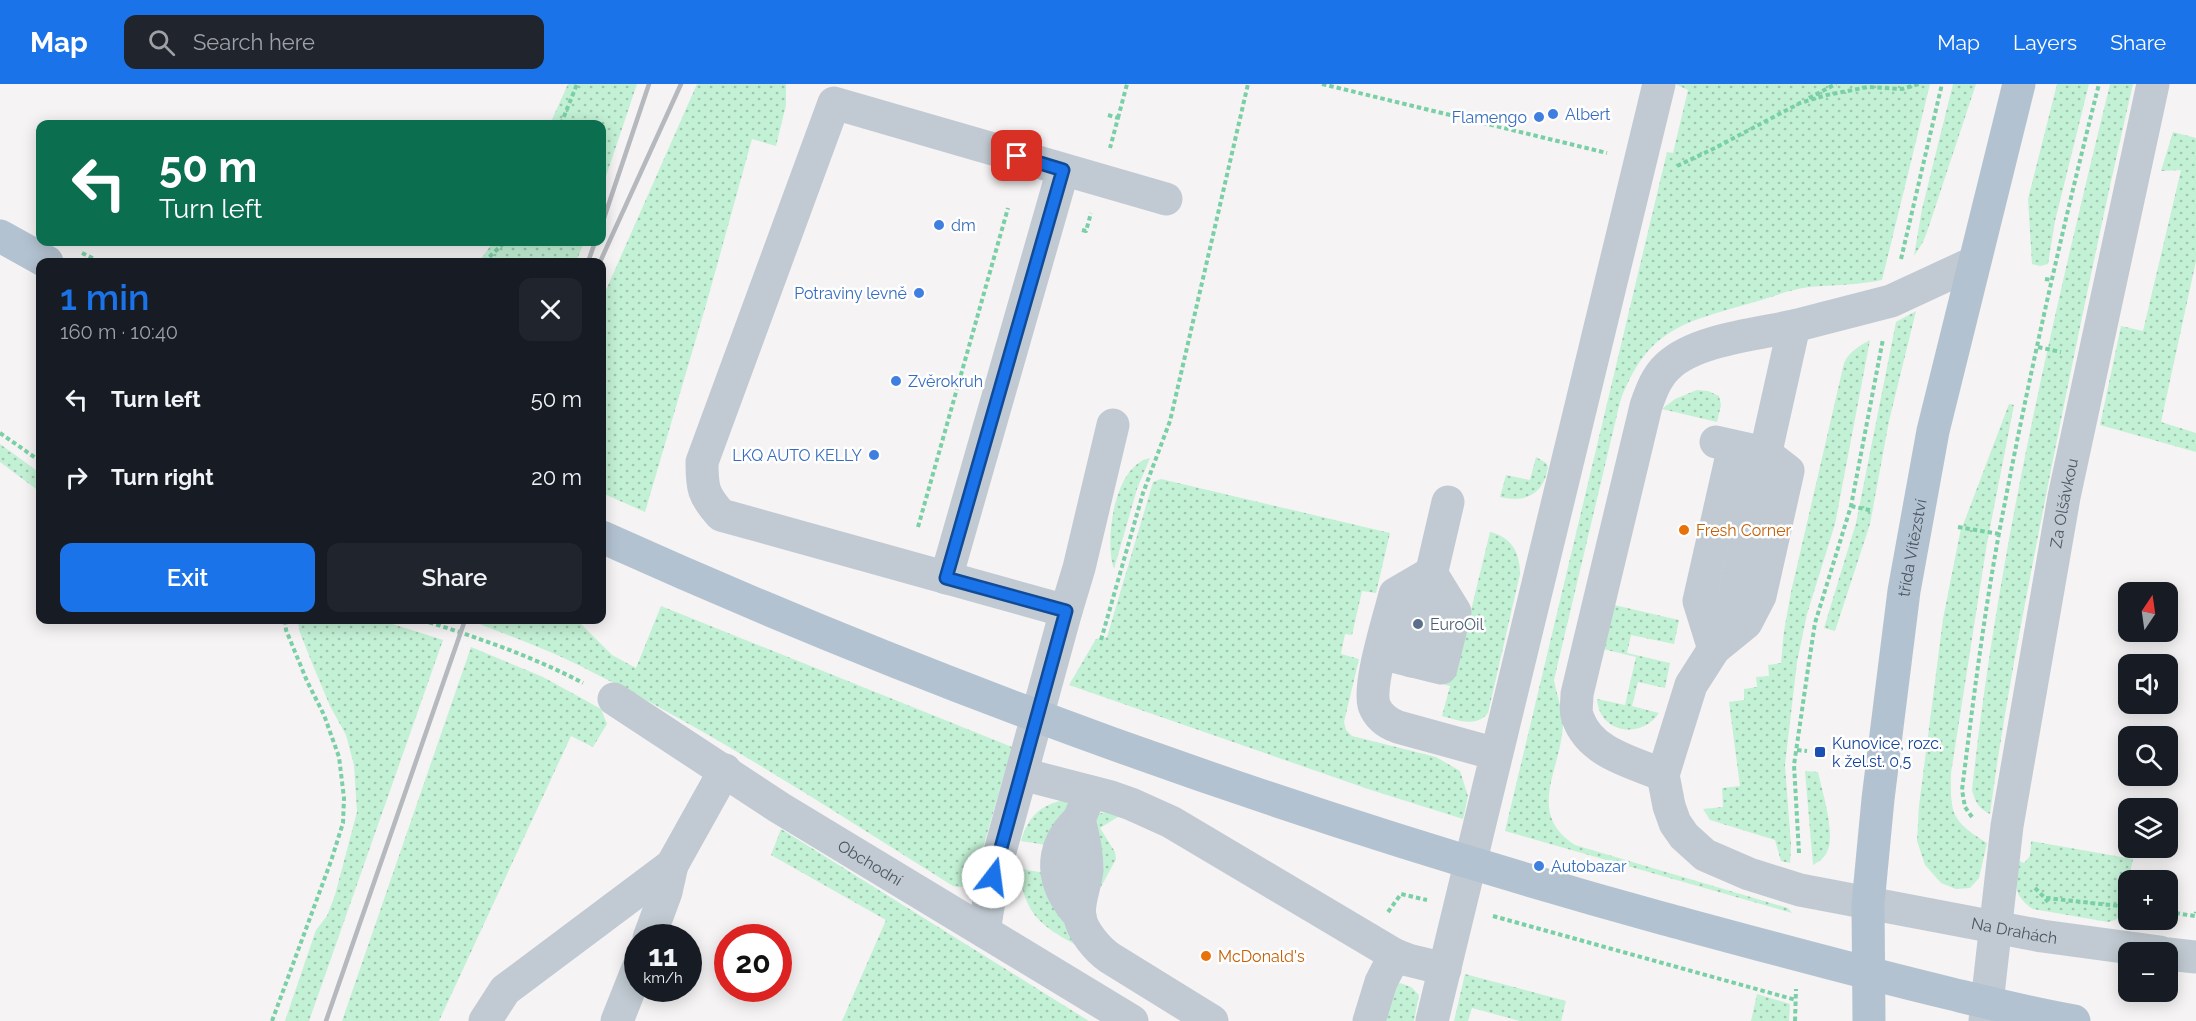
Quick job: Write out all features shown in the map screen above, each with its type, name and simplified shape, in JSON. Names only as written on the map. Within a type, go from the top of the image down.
[{"type":"main road","name":"třída Vítězství","points":[[1869,1021],[1868,904],[1878,799],[1905,581],[1933,431],[2019,84]]},
{"type":"main road","points":[[0,236],[40,258]]},
{"type":"main road","points":[[606,539],[730,595],[969,690],[1128,750],[1282,804],[1589,898],[1850,970],[2074,1021]]},
{"type":"street","points":[[1432,1021],[1459,908],[1482,875],[1496,754],[1592,369],[1659,84]]},
{"type":"street","name":"Za Olšávkou","points":[[1985,1021],[2007,826],[2064,497],[2152,84]]},
{"type":"street","points":[[1066,611],[721,515],[708,500],[702,488],[702,462],[838,93],[1063,170],[1166,199]]},
{"type":"street","points":[[946,578],[1063,170]]},
{"type":"street","points":[[1794,326],[1738,447],[1735,590],[1713,649],[1691,685],[1663,775],[1600,748],[1589,738],[1577,717],[1577,694],[1651,428],[1654,384],[1666,367],[1683,354],[1701,346],[1794,326],[1891,301],[1973,263]]},
{"type":"street","points":[[984,931],[988,898],[1079,568],[1113,424]]},
{"type":"street","points":[[1396,657],[1441,668],[1455,612],[1431,573],[1448,502]]},
{"type":"street","points":[[1431,573],[1395,594],[1396,657],[1372,693],[1375,708],[1381,716],[1398,727],[1496,754]]},
{"type":"street","name":"Obchodní","points":[[614,699],[780,808],[1132,1021]]},
{"type":"street","points":[[654,924],[666,892],[672,865],[725,770]]},
{"type":"street","points":[[1022,774],[1085,806],[1131,804],[1171,822],[1382,947],[1408,960],[1445,969]]},
{"type":"street","name":"Na Drahách","points":[[1663,775],[1669,806],[1675,823],[1684,836],[1705,855],[1749,874],[1800,890],[1868,904],[1994,928],[2118,946]]},
{"type":"street","points":[[1085,806],[1062,839],[1056,863],[1061,890],[1102,953],[1212,1021]]},
{"type":"street","points":[[485,1021],[505,990],[672,865]]},
{"type":"street","points":[[1369,1021],[1382,982],[1382,947]]},
{"type":"street","points":[[2178,955],[2196,957]]},
{"type":"street","points":[[617,1021],[625,1002]]},
{"type":"path","points":[[563,120],[577,84]]},
{"type":"path","points":[[1118,118],[1127,84]]},
{"type":"path","points":[[1101,640],[1143,493],[1170,421],[1248,84]]},
{"type":"path","points":[[1668,166],[1676,166],[1706,152],[1836,84]]},
{"type":"path","points":[[1800,103],[1827,94],[1868,87],[1902,88],[1919,84]]},
{"type":"path","points":[[1800,890],[1794,765],[1815,623],[1851,506],[1891,301],[1942,84]]},
{"type":"path","points":[[2007,826],[1975,819],[1965,807],[1962,790],[1980,652],[1999,534],[2071,194],[2099,84]]},
{"type":"path","points":[[918,526],[1008,208]]},
{"type":"path","points":[[488,258],[501,246]]},
{"type":"path","points":[[2045,279],[2052,280]]},
{"type":"path","points":[[2038,347],[2072,355]]},
{"type":"path","points":[[0,433],[36,458]]},
{"type":"path","points":[[1851,506],[1873,511]]},
{"type":"path","points":[[1958,527],[1999,534]]},
{"type":"path","points":[[272,1021],[331,861],[343,823],[344,798],[339,757],[285,624]]},
{"type":"path","points":[[435,624],[558,670],[614,699]]},
{"type":"path","points":[[1797,750],[1807,751]]},
{"type":"path","points":[[2033,880],[2035,889],[2046,898],[2048,903]]},
{"type":"path","points":[[1382,947],[1401,894],[1796,1000]]},
{"type":"path","points":[[2046,898],[2118,906]]},
{"type":"path","points":[[2178,913],[2195,916],[2196,912]]},
{"type":"path","points":[[1795,1021],[1797,978]]},
{"type":"green space","points":[[568,84],[637,84],[606,176],[606,120],[552,120]]},
{"type":"green space","points":[[697,84],[786,84],[786,105],[776,146],[752,139],[645,512],[606,495],[606,290]]},
{"type":"green space","points":[[1675,84],[1930,84],[1882,280],[1802,288],[1705,317],[1670,333],[1655,344],[1642,359],[1620,402],[1554,680],[1563,726],[1549,805],[1552,819],[1560,833],[1575,845],[1788,908],[1792,913],[1505,831],[1667,152],[1673,153],[1688,90]]},
{"type":"green space","points":[[1953,84],[1976,84],[1927,232],[1914,256],[1922,209]]},
{"type":"green space","points":[[2057,84],[2089,84],[2055,221],[2048,264],[2040,266],[2032,264],[2028,199]]},
{"type":"green space","points":[[2110,84],[2133,84],[2090,279],[2025,602],[1990,814],[1978,805],[1972,790],[1997,612],[2029,435]]},
{"type":"green space","points":[[2173,132],[2196,138],[2196,261],[2161,422],[2196,433],[2196,452],[2100,425],[2121,326],[2143,331],[2181,170],[2161,171]]},
{"type":"green space","points":[[490,246],[582,246],[578,258],[482,258]]},
{"type":"green space","points":[[1916,311],[1889,421],[1870,524],[1835,631],[1824,628],[1856,523],[1896,322]]},
{"type":"green space","points":[[1870,340],[1835,524],[1807,614],[1797,662],[1785,765],[1791,845],[1790,863],[1781,861],[1775,840],[1710,820],[1703,809],[1723,807],[1722,788],[1740,786],[1729,702],[1744,700],[1744,689],[1757,687],[1756,677],[1769,676],[1768,665],[1781,663],[1791,592],[1844,363],[1852,352]]},
{"type":"green space","points":[[1697,390],[1708,391],[1719,396],[1721,405],[1717,422],[1662,409],[1675,399]]},
{"type":"green space","points":[[2009,404],[2014,405],[1987,543],[1951,773],[1951,799],[1956,816],[1966,829],[1987,843],[1979,878],[1970,888],[1956,889],[1941,883],[1925,865],[1917,841],[1919,806],[1943,619],[1960,533]]},
{"type":"green space","points":[[0,444],[36,470],[36,489],[0,462]]},
{"type":"green space","points":[[1536,457],[1548,467],[1538,490],[1518,499],[1500,497],[1506,475],[1530,480]]},
{"type":"green space","points":[[1150,458],[1137,489],[1114,569],[1110,541],[1120,489],[1128,474],[1138,464]]},
{"type":"green space","points":[[1161,479],[1390,533],[1376,593],[1362,591],[1352,635],[1345,634],[1341,654],[1359,659],[1344,722],[1346,730],[1352,736],[1436,757],[1460,771],[1468,796],[1463,819],[1371,790],[1069,685],[1096,639],[1107,637],[1153,482]]},
{"type":"green space","points":[[1490,532],[1498,534],[1513,547],[1518,559],[1520,574],[1488,713],[1483,718],[1472,722],[1460,721],[1442,716],[1450,686],[1434,682],[1457,668]]},
{"type":"green space","points":[[1614,605],[1679,620],[1674,644],[1631,635],[1627,653],[1670,663],[1665,688],[1638,682],[1632,706],[1659,713],[1651,722],[1632,729],[1622,729],[1605,719],[1597,699],[1625,705],[1636,657],[1603,649]]},
{"type":"green space","points":[[661,606],[1012,747],[974,879],[965,886],[953,886],[774,774],[637,695],[576,664],[479,624],[581,624],[612,655],[636,668]]},
{"type":"green space","points":[[298,624],[393,624],[443,640],[309,1021],[285,1021],[316,930],[327,916],[335,895],[357,812],[354,765],[346,735],[330,706]]},
{"type":"green space","points":[[471,647],[543,677],[601,709],[607,724],[593,747],[571,736],[439,1021],[342,1021]]},
{"type":"green space","points":[[1805,771],[1818,772],[1830,835],[1827,852],[1813,865]]},
{"type":"green space","points":[[1064,800],[1071,802],[1058,818],[1046,845],[1021,841],[1027,825],[1036,813],[1048,805]]},
{"type":"green space","points":[[1109,812],[1121,815],[1100,828],[1115,852],[1116,859],[1095,898],[1095,817]]},
{"type":"green space","points":[[781,829],[1089,1021],[842,1021],[886,920],[771,855]]},
{"type":"green space","points":[[2031,841],[2133,859],[2131,870],[2118,870],[2118,918],[2108,922],[2033,909],[2021,899],[2016,883],[2019,861],[2024,863],[2030,856]]},
{"type":"green space","points":[[1021,869],[1045,873],[1084,950],[1049,929],[1035,916],[1024,894]]},
{"type":"green space","points":[[1465,974],[1566,1001],[1561,1021],[1520,1021],[1472,1008],[1468,1021],[1454,1021]]},
{"type":"green space","points":[[1400,983],[1411,987],[1419,995],[1414,1021],[1382,1021],[1397,985]]},
{"type":"green space","points":[[1757,994],[1790,1004],[1789,1021],[1751,1021]]},
{"type":"railway","points":[[606,212],[649,84]]},
{"type":"railway","points":[[602,258],[681,84]]},
{"type":"railway","points":[[589,258],[594,246]]},
{"type":"railway","points":[[326,1021],[464,624]]},
{"type":"place","name":"Albert","points":[[1553,114]]},
{"type":"place","name":"Flamengo","points":[[1539,117]]},
{"type":"place","name":"dm","points":[[939,225]]},
{"type":"place","name":"Potraviny levně","points":[[919,293]]},
{"type":"place","name":"Zvěrokruh","points":[[896,381]]},
{"type":"place","name":"LKQ AUTO KELLY","points":[[874,455]]},
{"type":"place","name":"Fresh Corner","points":[[1684,530]]},
{"type":"place","name":"EuroOil","points":[[1418,624]]},
{"type":"place","name":"Kunovice, rozc. k žel.st. 0,5","points":[[1820,752]]},
{"type":"place","name":"Autobazar","points":[[1539,866]]},
{"type":"place","name":"McDonald's","points":[[1206,956]]},
{"type":"route","points":[[993,877],[1066,611],[946,578],[1063,170],[1017,156]]}]
